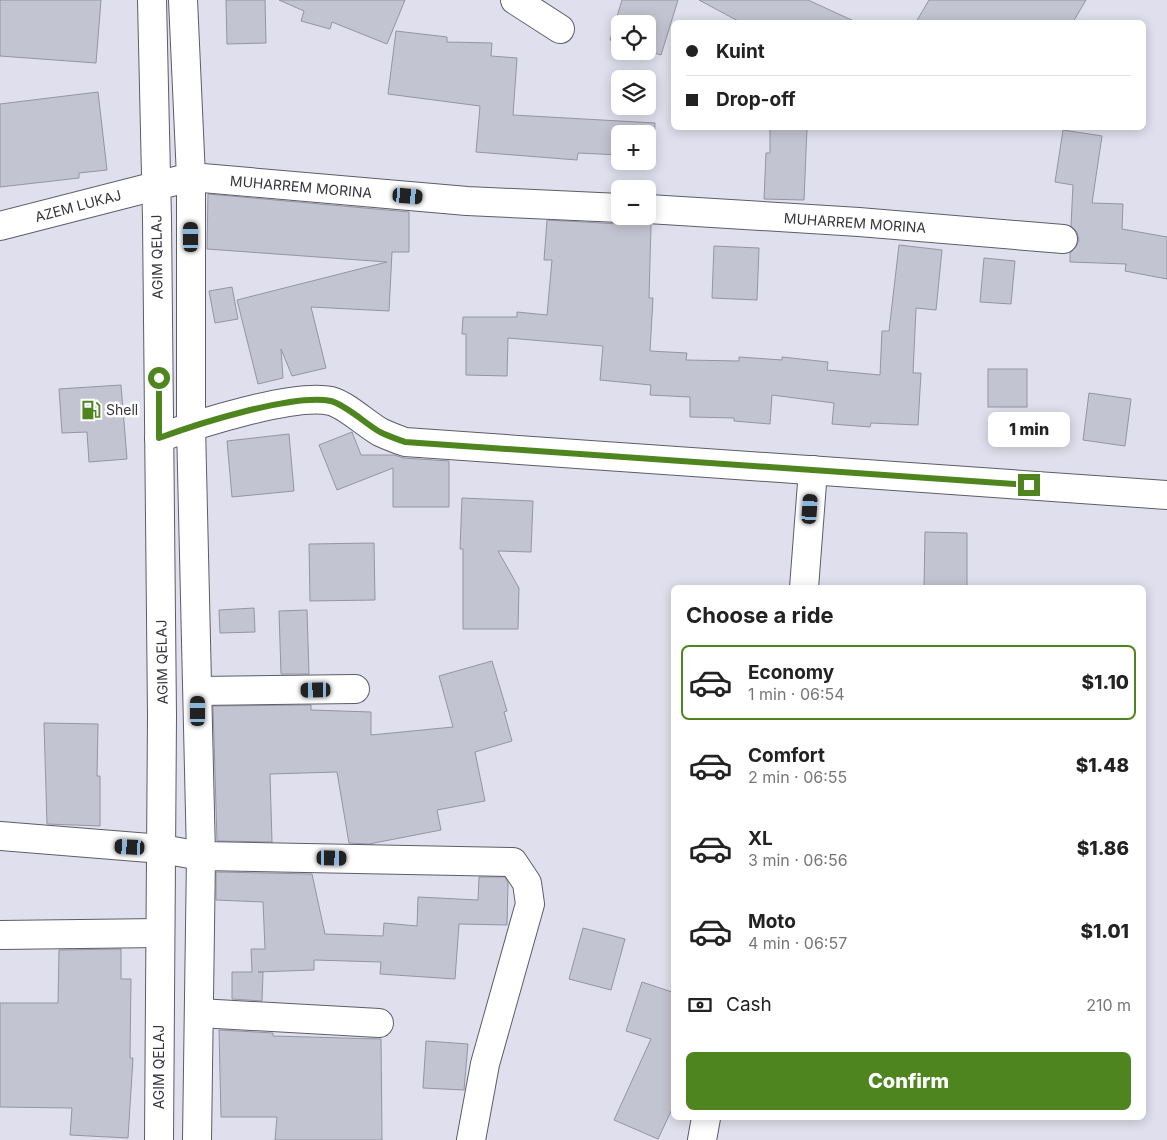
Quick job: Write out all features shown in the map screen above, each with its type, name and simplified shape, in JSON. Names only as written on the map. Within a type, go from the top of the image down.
[{"type":"street","name":"AGIM QELAJ","points":[[152,0],[156,185],[162,748],[159,1140]]},
{"type":"street","points":[[183,0],[191,177],[191,426],[201,856],[197,1140]]},
{"type":"street","points":[[515,0],[560,29]]},
{"type":"street","name":"MUHARREM MORINA","points":[[156,185],[191,177],[467,201],[611,208]]},
{"type":"street","name":"AZEM LUKAJ","points":[[0,226],[156,185]]},
{"type":"street","name":"MUHARREM MORINA","points":[[656,209],[859,222],[1063,239]]},
{"type":"street","points":[[159,438],[191,426],[270,406],[310,400],[333,402],[381,432],[405,442],[1167,495]]},
{"type":"street","points":[[804,585],[813,470]]},
{"type":"street","points":[[198,691],[355,689]]},
{"type":"street","points":[[162,748],[198,751]]},
{"type":"street","points":[[0,836],[162,849],[201,856],[513,862],[527,883],[530,904],[485,1064],[471,1140]]},
{"type":"street","points":[[0,935],[160,933]]},
{"type":"street","points":[[199,1012],[379,1023]]},
{"type":"street","points":[[702,1140],[706,1120]]},
{"type":"building","points":[[0,0],[101,0],[96,63],[0,56]]},
{"type":"building","points":[[226,0],[265,0],[266,43],[227,44]]},
{"type":"building","points":[[279,0],[405,0],[387,44],[332,22],[330,29],[301,21],[304,11]]},
{"type":"building","points":[[622,0],[678,0],[661,55],[656,53],[656,15],[618,15]]},
{"type":"building","points":[[699,0],[808,0],[852,20],[736,20]]},
{"type":"building","points":[[929,0],[1086,0],[1074,20],[917,20]]},
{"type":"building","points":[[396,31],[447,37],[447,42],[492,43],[491,56],[517,58],[513,115],[655,123],[655,125],[611,125],[611,155],[578,153],[577,160],[476,152],[480,106],[388,94]]},
{"type":"building","points":[[98,92],[107,170],[79,173],[79,178],[0,187],[0,104]]},
{"type":"building","points":[[770,130],[807,130],[804,200],[764,199],[766,153],[770,153]]},
{"type":"building","points":[[1063,130],[1102,136],[1092,203],[1123,204],[1122,229],[1167,237],[1167,279],[1125,271],[1126,264],[1070,262],[1070,253],[1076,247],[1079,240],[1077,232],[1071,226],[1073,185],[1055,182]]},
{"type":"building","points":[[208,194],[409,212],[409,252],[392,252],[389,311],[311,307],[326,368],[292,376],[281,349],[283,378],[258,384],[237,300],[387,262],[207,249]]},
{"type":"building","points":[[547,220],[611,225],[651,225],[649,298],[653,298],[650,351],[687,353],[686,360],[739,361],[739,357],[782,360],[782,357],[828,362],[827,370],[880,375],[882,331],[889,331],[899,245],[942,250],[936,310],[916,308],[913,373],[921,373],[918,425],[871,423],[870,427],[832,424],[834,403],[772,395],[770,424],[734,421],[734,418],[690,417],[690,397],[650,395],[651,385],[600,380],[603,346],[508,338],[507,376],[466,375],[466,334],[462,334],[463,317],[517,317],[517,312],[547,315],[552,260],[544,260]]},
{"type":"building","points":[[714,246],[759,248],[757,300],[712,298]]},
{"type":"building","points":[[984,258],[1015,261],[1011,304],[980,302]]},
{"type":"building","points":[[232,287],[238,319],[215,323],[209,291]]},
{"type":"building","points":[[988,369],[1027,369],[1027,407],[988,407]]},
{"type":"building","points":[[121,385],[127,459],[89,462],[87,432],[62,433],[59,389]]},
{"type":"building","points":[[1089,393],[1131,399],[1125,446],[1083,440]]},
{"type":"building","points":[[352,432],[361,455],[394,455],[404,458],[449,461],[449,507],[393,507],[393,468],[337,490],[319,445]]},
{"type":"building","points":[[289,434],[294,491],[232,497],[227,441]]},
{"type":"building","points":[[462,498],[533,501],[531,552],[498,551],[519,588],[518,629],[463,629],[463,549],[460,549]]},
{"type":"building","points":[[925,532],[967,533],[967,585],[924,585]]},
{"type":"building","points":[[374,543],[375,600],[310,601],[309,544]]},
{"type":"building","points":[[254,608],[255,632],[220,633],[219,610]]},
{"type":"building","points":[[307,610],[309,674],[281,674],[279,611]]},
{"type":"building","points":[[492,661],[507,711],[504,712],[512,741],[475,752],[485,801],[437,810],[441,830],[369,844],[349,843],[337,772],[270,774],[272,842],[217,841],[213,706],[311,705],[311,710],[371,712],[371,735],[453,727],[439,676]]},
{"type":"building","points":[[44,723],[98,724],[97,776],[100,776],[100,826],[47,824]]},
{"type":"building","points":[[216,872],[312,874],[325,934],[383,936],[384,923],[417,926],[418,897],[478,900],[479,877],[505,877],[508,883],[507,925],[459,924],[455,979],[380,974],[381,962],[314,960],[314,970],[258,972],[263,972],[262,1001],[232,999],[232,972],[252,972],[251,949],[265,949],[263,902],[216,900]]},
{"type":"building","points":[[583,928],[625,939],[611,990],[569,979]]},
{"type":"building","points":[[121,949],[121,979],[131,979],[130,1058],[133,1058],[128,1138],[70,1135],[72,1108],[0,1107],[0,1003],[58,1003],[59,950]]},
{"type":"building","points":[[642,982],[671,992],[671,1111],[658,1139],[614,1120],[651,1039],[626,1031]]},
{"type":"building","points":[[219,1030],[273,1033],[273,1036],[381,1039],[382,1140],[275,1140],[277,1117],[221,1117]]},
{"type":"building","points":[[426,1041],[468,1044],[464,1090],[423,1088]]},
{"type":"place","name":"Shell","points":[[91,410]]},
{"type":"route","points":[[159,378],[159,438],[191,426],[270,406],[310,400],[333,402],[381,432],[405,442],[1029,485]]}]
